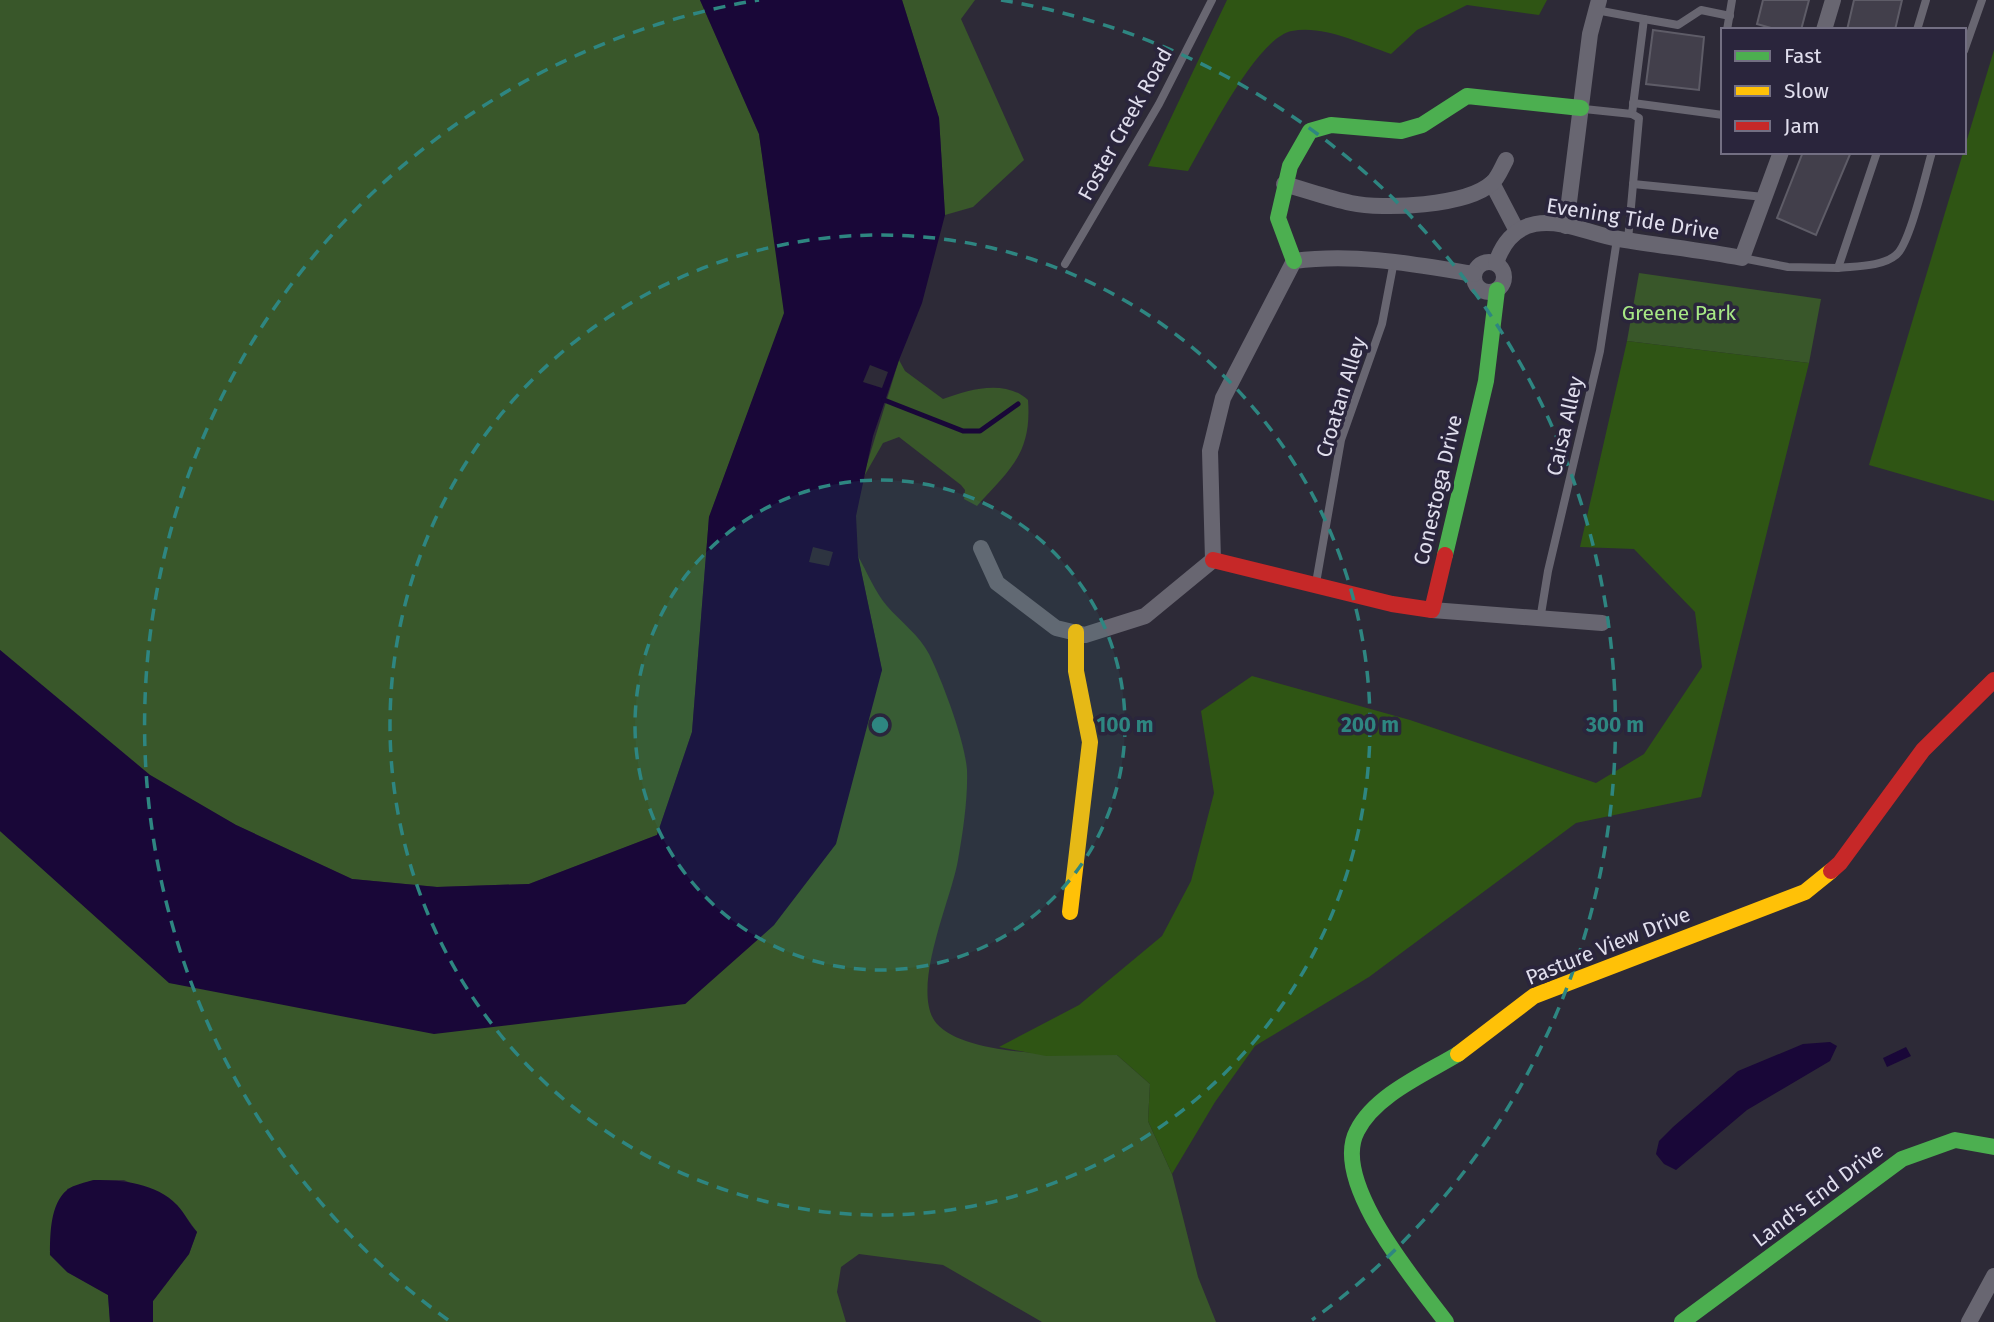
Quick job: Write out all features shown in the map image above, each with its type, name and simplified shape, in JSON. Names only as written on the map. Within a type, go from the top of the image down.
[{"type":"street","points":[[1825,28],[1833,0]]},
{"type":"street","points":[[1566,226],[1590,34],[1598,5]]},
{"type":"street","points":[[1213,560],[1210,451],[1223,398],[1294,261],[1278,218],[1284,184],[1310,131],[1331,125],[1401,131],[1422,125],[1467,96],[1581,108]]},
{"type":"street","points":[[1742,257],[1779,154]]},
{"type":"street","points":[[1284,184],[1352,203],[1381,207],[1437,204],[1462,197],[1492,183],[1506,160]]},
{"type":"street","points":[[1492,183],[1517,232]]},
{"type":"street","name":"Evening Tide Drive","points":[[1496,263],[1507,240],[1535,224],[1566,226],[1623,240],[1742,257]]},
{"type":"street","points":[[1294,261],[1333,256],[1394,261],[1474,274]]},
{"type":"street","points":[[1483,262],[1496,263],[1504,278],[1497,290],[1482,291],[1475,284],[1474,274],[1483,262]]},
{"type":"street","name":"Conestoga Drive","points":[[1432,610],[1486,381],[1497,290]]},
{"type":"street","points":[[981,548],[997,583],[1056,628],[1085,635],[1145,616],[1213,560]]},
{"type":"street","points":[[1213,560],[1432,610],[1602,623]]},
{"type":"street","points":[[1070,912],[1081,838],[1090,742],[1076,671],[1076,632]]},
{"type":"street","name":"Pasture View Drive","points":[[1446,1322],[1391,1249],[1361,1195],[1353,1161],[1356,1132],[1378,1105],[1477,1041],[1534,996],[1805,892],[1840,863],[1923,750],[1994,680]]},
{"type":"street","name":"Land's End Drive","points":[[1682,1322],[1902,1158],[1955,1140],[1994,1147]]},
{"type":"street","points":[[1969,1322],[1994,1276]]},
{"type":"lane","name":"Foster Creek Road","points":[[1065,264],[1159,104],[1212,0]]},
{"type":"lane","points":[[1727,28],[1732,0]]},
{"type":"lane","points":[[1917,28],[1926,0]]},
{"type":"lane","points":[[1966,45],[1982,0]]},
{"type":"lane","points":[[1598,5],[1678,26],[1700,10],[1730,16]]},
{"type":"lane","points":[[1581,108],[1632,114],[1644,19]]},
{"type":"lane","points":[[1633,103],[1721,115]]},
{"type":"lane","name":"Caisa Alley","points":[[1540,620],[1548,571],[1623,240],[1633,184],[1639,118],[1632,114]]},
{"type":"lane","points":[[1838,268],[1876,154]]},
{"type":"lane","points":[[1742,257],[1788,267],[1838,268],[1873,264],[1896,256],[1905,241],[1931,154]]},
{"type":"lane","points":[[1633,184],[1764,197]]},
{"type":"lane","name":"Croatan Alley","points":[[1316,585],[1341,440],[1382,324],[1394,261]]},
{"type":"green space","points":[[0,0],[700,0],[759,134],[785,313],[709,517],[692,732],[657,835],[529,884],[437,887],[352,879],[236,825],[150,775],[0,650]]},
{"type":"green space","points":[[902,0],[975,0],[961,19],[1024,160],[973,207],[945,215],[939,118]]},
{"type":"green space","points":[[1227,0],[1547,0],[1539,15],[1467,5],[1417,30],[1391,54],[1329,33],[1292,31],[1278,37],[1249,69],[1188,171],[1148,166]]},
{"type":"green space","points":[[1994,50],[1994,501],[1869,465],[1963,154],[1966,154],[1966,143]]},
{"type":"green space","name":"Greene Park","points":[[1639,273],[1821,299],[1809,363],[1627,341]]},
{"type":"green space","points":[[1627,341],[1809,363],[1701,797],[1576,823],[1369,977],[1255,1046],[1215,1102],[1172,1174],[1148,1121],[1150,1084],[1117,1055],[1046,1056],[999,1047],[1079,1005],[1162,936],[1191,881],[1214,793],[1201,711],[1252,676],[1410,720],[1596,783],[1644,754],[1702,667],[1695,612],[1634,549],[1580,547]]},
{"type":"green space","points":[[899,360],[905,371],[943,399],[976,389],[998,388],[1019,394],[1028,400],[1028,419],[1022,448],[1009,470],[977,506],[964,499],[965,490],[961,485],[899,437],[883,443],[862,480]]},
{"type":"green space","points":[[858,556],[883,600],[929,654],[952,711],[967,770],[960,849],[930,963],[928,1004],[934,1020],[947,1032],[967,1042],[992,1048],[1048,1054],[1117,1055],[1150,1084],[1148,1121],[1172,1174],[1198,1277],[1216,1322],[1042,1322],[943,1265],[859,1254],[841,1267],[837,1292],[846,1322],[153,1322],[153,1301],[189,1254],[197,1232],[177,1205],[124,1180],[94,1180],[67,1189],[67,1272],[108,1295],[110,1322],[0,1322],[0,831],[170,983],[685,1004],[774,925],[882,670]]},
{"type":"shaded area","points":[[700,0],[902,0],[939,118],[945,215],[922,303],[873,436],[856,516],[858,556],[882,670],[836,844],[774,925],[685,1004],[434,1034],[169,983],[0,831],[0,650],[150,775],[236,825],[352,879],[437,887],[529,884],[657,835],[692,732],[709,517],[784,313],[759,134]]},
{"type":"shaded area","points":[[1830,1042],[1837,1046],[1830,1061],[1747,1110],[1676,1170],[1664,1164],[1656,1154],[1659,1141],[1738,1071],[1803,1044]]},
{"type":"shaded area","points":[[1906,1047],[1911,1056],[1887,1067],[1883,1058]]},
{"type":"shaded area","points":[[94,1180],[138,1184],[159,1192],[177,1205],[197,1232],[189,1254],[153,1301],[153,1322],[110,1322],[108,1295],[67,1272],[50,1255],[52,1220],[61,1196],[73,1187]]},
{"type":"pier","points":[[870,365],[888,372],[882,388],[863,382]]},
{"type":"pier","points":[[813,547],[833,552],[829,566],[809,562]]},
{"type":"building","points":[[1763,0],[1809,0],[1802,28],[1771,28],[1757,24]]},
{"type":"building","points":[[1854,0],[1902,0],[1895,28],[1847,28]]},
{"type":"building","points":[[1653,30],[1704,37],[1699,90],[1646,84]]},
{"type":"building","points":[[1802,154],[1850,154],[1816,235],[1777,218]]},
{"type":"waterway","points":[[884,400],[963,431],[980,431],[1018,404]]},
{"type":"traffic: fast","points":[[1294,261],[1278,218],[1290,166],[1310,131],[1331,125],[1401,131],[1422,125],[1467,96],[1581,108]]},
{"type":"traffic: fast","points":[[1445,555],[1486,381],[1497,290]]},
{"type":"traffic: fast","points":[[1446,1322],[1380,1231],[1355,1177],[1352,1152],[1357,1131],[1376,1107],[1402,1086],[1458,1054]]},
{"type":"traffic: fast","points":[[1682,1322],[1902,1159],[1955,1140],[1994,1147]]},
{"type":"traffic: slow","points":[[1070,912],[1090,742],[1076,671],[1076,632]]},
{"type":"traffic: slow","points":[[1458,1054],[1534,996],[1805,892],[1831,871]]},
{"type":"traffic: jam","points":[[1213,560],[1392,604],[1432,610],[1445,555]]},
{"type":"traffic: jam","points":[[1831,871],[1840,863],[1923,750],[1994,680]]}]
